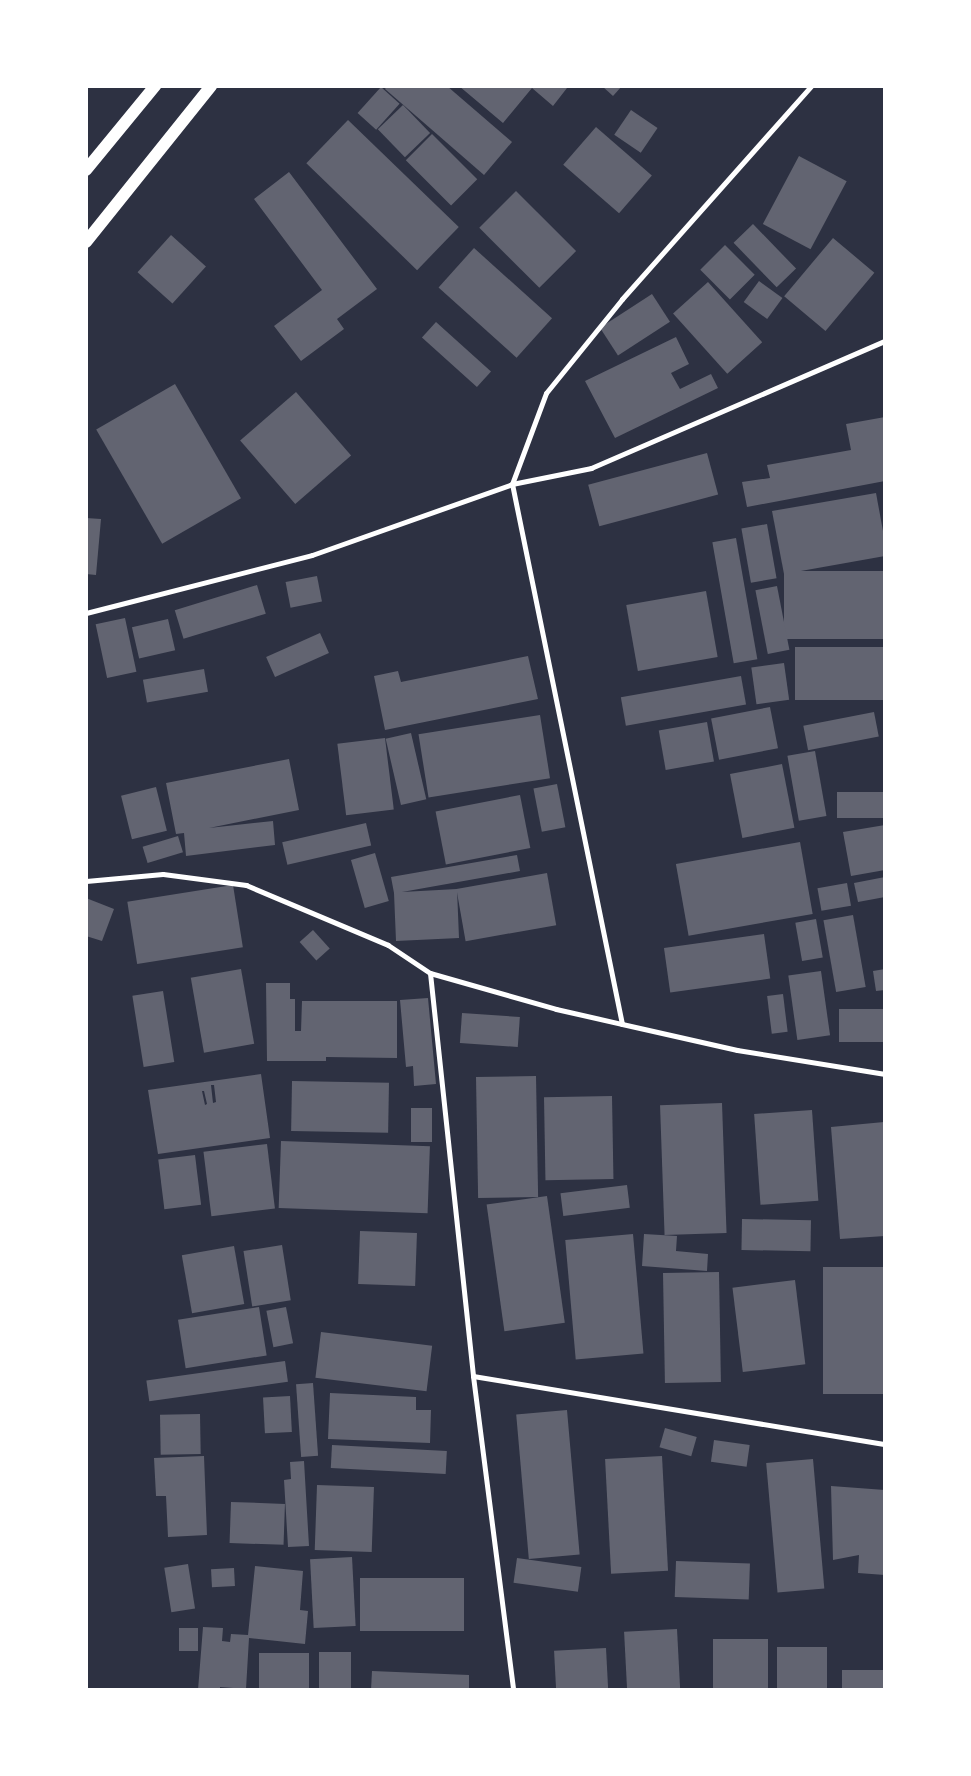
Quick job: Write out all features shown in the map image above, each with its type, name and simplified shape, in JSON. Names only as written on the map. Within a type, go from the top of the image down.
[{"type":"main road","points":[[86,170],[156,86]]},
{"type":"main road","points":[[89,235],[212,86]]},
{"type":"street","points":[[622,1024],[512,484],[546,393],[622,299],[811,86]]},
{"type":"street","points":[[86,613],[312,555],[512,484],[591,468],[885,341]]},
{"type":"street","points":[[86,881],[162,874],[246,884],[388,945],[430,973],[556,1009],[737,1050],[885,1074]]},
{"type":"street","points":[[430,973],[474,1376],[513,1690]]},
{"type":"street","points":[[474,1376],[885,1444]]},
{"type":"building","points":[[387,86],[447,86],[512,142],[484,175],[385,89]]},
{"type":"building","points":[[459,86],[566,86],[567,88],[553,106],[532,88],[503,123]]},
{"type":"building","points":[[602,86],[622,86],[613,96]]},
{"type":"building","points":[[381,87],[400,104],[376,130],[358,113]]},
{"type":"building","points":[[403,105],[430,133],[405,157],[378,129]]},
{"type":"building","points":[[631,110],[658,128],[641,153],[614,135]]},
{"type":"building","points":[[348,120],[459,227],[417,270],[306,163]]},
{"type":"building","points":[[596,127],[652,176],[619,213],[563,165]]},
{"type":"building","points":[[432,134],[477,179],[451,205],[406,160]]},
{"type":"building","points":[[799,156],[847,181],[811,249],[763,224]]},
{"type":"building","points":[[289,172],[377,289],[337,319],[344,329],[301,361],[274,326],[322,290],[254,199]]},
{"type":"building","points":[[516,191],[576,251],[539,288],[479,228]]},
{"type":"building","points":[[753,224],[796,269],[777,287],[734,243]]},
{"type":"building","points":[[171,235],[206,266],[172,304],[138,272]]},
{"type":"building","points":[[833,238],[874,273],[826,331],[784,296]]},
{"type":"building","points":[[725,245],[755,275],[730,299],[700,270]]},
{"type":"building","points":[[474,248],[552,318],[517,358],[439,287]]},
{"type":"building","points":[[759,281],[782,298],[767,319],[744,302]]},
{"type":"building","points":[[708,282],[762,342],[727,374],[673,313]]},
{"type":"building","points":[[652,294],[670,322],[618,355],[600,328]]},
{"type":"building","points":[[436,322],[491,372],[477,387],[422,338]]},
{"type":"building","points":[[676,337],[689,364],[671,373],[680,389],[711,374],[718,388],[615,438],[585,381]]},
{"type":"building","points":[[175,384],[241,498],[162,544],[96,430]]},
{"type":"building","points":[[296,392],[351,455],[295,504],[240,441]]},
{"type":"building","points":[[885,417],[885,481],[747,507],[742,482],[770,478],[767,465],[851,450],[846,424]]},
{"type":"building","points":[[707,453],[718,495],[599,526],[588,485]]},
{"type":"building","points":[[876,493],[885,542],[885,556],[784,574],[772,511]]},
{"type":"building","points":[[86,518],[101,519],[96,575],[86,574]]},
{"type":"building","points":[[767,524],[777,578],[751,583],[741,529]]},
{"type":"building","points":[[736,538],[757,659],[734,663],[712,542]]},
{"type":"building","points":[[784,571],[885,571],[885,639],[784,639]]},
{"type":"building","points":[[317,576],[322,602],[291,608],[286,582]]},
{"type":"building","points":[[257,585],[266,614],[184,639],[175,610]]},
{"type":"building","points":[[777,586],[789,650],[768,654],[755,590]]},
{"type":"building","points":[[706,591],[718,657],[638,671],[626,605]]},
{"type":"building","points":[[125,618],[136,672],[107,678],[96,624]]},
{"type":"building","points":[[168,619],[175,650],[139,659],[132,627]]},
{"type":"building","points":[[320,633],[329,653],[275,677],[266,657]]},
{"type":"building","points":[[795,647],[885,647],[885,700],[795,700]]},
{"type":"building","points":[[528,656],[538,699],[385,730],[374,676],[398,671],[401,682]]},
{"type":"building","points":[[784,663],[789,700],[756,704],[751,668]]},
{"type":"building","points":[[204,669],[208,692],[147,702],[143,680]]},
{"type":"building","points":[[741,676],[746,705],[626,726],[621,697]]},
{"type":"building","points":[[770,707],[778,748],[719,760],[711,718]]},
{"type":"building","points":[[874,712],[879,737],[808,750],[803,726]]},
{"type":"building","points":[[540,715],[550,778],[429,797],[419,734]]},
{"type":"building","points":[[707,722],[714,761],[666,770],[659,731]]},
{"type":"building","points":[[411,733],[426,799],[401,805],[386,739]]},
{"type":"building","points":[[385,738],[394,809],[346,815],[337,744]]},
{"type":"building","points":[[815,751],[826,816],[799,821],[787,756]]},
{"type":"building","points":[[289,759],[299,810],[209,828],[273,821],[275,845],[186,856],[184,833],[176,834],[166,783]]},
{"type":"building","points":[[782,764],[794,828],[742,838],[730,774]]},
{"type":"building","points":[[557,784],[565,827],[542,832],[533,789]]},
{"type":"building","points":[[156,787],[167,831],[132,839],[121,796]]},
{"type":"building","points":[[837,792],[885,792],[885,818],[837,818]]},
{"type":"building","points":[[520,795],[530,848],[446,864],[436,811]]},
{"type":"building","points":[[366,823],[371,845],[287,865],[282,842]]},
{"type":"building","points":[[885,825],[885,870],[851,876],[843,832]]},
{"type":"building","points":[[178,836],[183,852],[148,863],[143,847]]},
{"type":"building","points":[[800,842],[813,914],[689,936],[676,864]]},
{"type":"building","points":[[375,853],[389,901],[365,908],[351,860]]},
{"type":"building","points":[[517,855],[520,871],[402,892],[457,889],[459,938],[396,941],[394,893],[391,877]]},
{"type":"building","points":[[547,873],[556,925],[466,941],[456,889]]},
{"type":"building","points":[[885,877],[885,897],[858,902],[854,883]]},
{"type":"building","points":[[847,883],[851,906],[821,911],[817,888]]},
{"type":"building","points":[[233,885],[243,947],[137,964],[127,902]]},
{"type":"building","points":[[86,898],[114,909],[102,941],[86,936]]},
{"type":"building","points":[[853,915],[866,987],[836,992],[823,920]]},
{"type":"building","points":[[816,919],[823,957],[802,961],[795,923]]},
{"type":"building","points":[[313,930],[330,949],[316,961],[300,942]]},
{"type":"building","points":[[764,934],[770,979],[670,993],[664,948]]},
{"type":"building","points":[[241,969],[254,1044],[204,1053],[191,978]]},
{"type":"building","points":[[885,969],[885,990],[876,991],[873,971]]},
{"type":"building","points":[[821,971],[830,1035],[797,1040],[788,976]]},
{"type":"building","points":[[266,983],[290,983],[290,999],[295,999],[295,1031],[301,1031],[302,1001],[397,1001],[397,1058],[326,1057],[326,1061],[267,1061]]},
{"type":"building","points":[[163,991],[174,1062],[144,1067],[132,996]]},
{"type":"building","points":[[783,994],[788,1032],[772,1034],[767,996]]},
{"type":"building","points":[[428,998],[436,1084],[414,1086],[413,1066],[406,1067],[400,1000]]},
{"type":"building","points":[[839,1009],[885,1009],[885,1042],[839,1042]]},
{"type":"building","points":[[462,1013],[520,1017],[518,1047],[460,1043]]},
{"type":"building","points":[[261,1074],[270,1138],[158,1154],[148,1090]],"holes":[[[211,1085],[214,1085],[216,1102],[213,1103]],[[202,1091],[204,1091],[207,1104],[205,1105]]]},
{"type":"building","points":[[536,1076],[538,1197],[478,1198],[476,1077]]},
{"type":"building","points":[[292,1081],[389,1083],[388,1133],[291,1131]]},
{"type":"building","points":[[612,1096],[613,1179],[545,1180],[544,1097]]},
{"type":"building","points":[[722,1103],[727,1233],[665,1235],[660,1105]]},
{"type":"building","points":[[411,1108],[432,1108],[432,1142],[411,1142]]},
{"type":"building","points":[[812,1110],[818,1201],[760,1205],[754,1114]]},
{"type":"building","points":[[884,1122],[885,1236],[840,1239],[831,1127]]},
{"type":"building","points":[[281,1141],[430,1146],[428,1213],[279,1208]]},
{"type":"building","points":[[267,1144],[275,1209],[211,1216],[203,1152]]},
{"type":"building","points":[[195,1155],[201,1205],[164,1209],[158,1160]]},
{"type":"building","points":[[627,1185],[630,1208],[563,1216],[560,1193]]},
{"type":"building","points":[[547,1196],[565,1323],[504,1331],[487,1204]]},
{"type":"building","points":[[742,1219],[811,1220],[810,1251],[741,1250]]},
{"type":"building","points":[[360,1231],[417,1233],[415,1286],[358,1284]]},
{"type":"building","points":[[633,1234],[643,1354],[576,1359],[565,1240]]},
{"type":"building","points":[[644,1234],[677,1236],[676,1251],[708,1254],[707,1271],[642,1266]]},
{"type":"building","points":[[282,1245],[291,1300],[252,1306],[243,1251]]},
{"type":"building","points":[[234,1246],[244,1304],[192,1313],[182,1255]]},
{"type":"building","points":[[823,1267],[885,1267],[885,1394],[823,1394]]},
{"type":"building","points":[[719,1272],[721,1382],[665,1383],[663,1273]]},
{"type":"building","points":[[795,1280],[805,1364],[743,1372],[732,1288]]},
{"type":"building","points":[[259,1307],[267,1355],[186,1368],[178,1320]]},
{"type":"building","points":[[286,1307],[293,1343],[273,1347],[266,1311]]},
{"type":"building","points":[[321,1332],[432,1346],[427,1391],[315,1378]]},
{"type":"building","points":[[285,1361],[288,1382],[149,1401],[146,1380]]},
{"type":"building","points":[[313,1383],[318,1456],[301,1457],[296,1384]]},
{"type":"building","points":[[330,1393],[416,1397],[416,1410],[431,1410],[430,1443],[328,1439]]},
{"type":"building","points":[[290,1396],[292,1432],[265,1433],[263,1397]]},
{"type":"building","points":[[567,1410],[580,1554],[529,1559],[516,1414]]},
{"type":"building","points":[[200,1414],[201,1454],[161,1455],[160,1415]]},
{"type":"building","points":[[665,1428],[697,1437],[691,1456],[659,1447]]},
{"type":"building","points":[[714,1440],[750,1445],[747,1467],[711,1462]]},
{"type":"building","points":[[332,1445],[447,1451],[446,1474],[331,1468]]},
{"type":"building","points":[[204,1456],[207,1535],[168,1537],[166,1496],[156,1496],[154,1458]]},
{"type":"building","points":[[662,1456],[668,1571],[611,1574],[605,1459]]},
{"type":"building","points":[[813,1459],[824,1589],[778,1593],[766,1463]]},
{"type":"building","points":[[304,1461],[309,1546],[288,1547],[284,1480],[291,1479],[290,1462]]},
{"type":"building","points":[[317,1485],[374,1487],[372,1552],[315,1550]]},
{"type":"building","points":[[831,1486],[885,1490],[885,1575],[858,1573],[859,1555],[833,1560]]},
{"type":"building","points":[[231,1502],[285,1504],[284,1545],[230,1543]]},
{"type":"building","points":[[352,1557],[356,1626],[314,1628],[310,1559]]},
{"type":"building","points":[[517,1558],[581,1567],[578,1592],[514,1583]]},
{"type":"building","points":[[676,1561],[750,1564],[749,1600],[675,1597]]},
{"type":"building","points":[[188,1564],[195,1608],[171,1612],[164,1568]]},
{"type":"building","points":[[255,1566],[303,1571],[300,1610],[308,1611],[305,1644],[249,1638],[246,1689],[220,1687],[220,1690],[198,1690],[203,1627],[223,1628],[222,1641],[230,1642],[231,1634],[248,1635]]},
{"type":"building","points":[[234,1568],[235,1586],[212,1587],[211,1569]]},
{"type":"building","points":[[360,1578],[464,1578],[464,1631],[360,1631]]},
{"type":"building","points":[[179,1628],[198,1628],[198,1651],[179,1651]]},
{"type":"building","points":[[677,1629],[680,1690],[627,1690],[624,1632]]},
{"type":"building","points":[[713,1639],[768,1639],[768,1690],[713,1690]]},
{"type":"building","points":[[777,1647],[827,1647],[827,1690],[777,1690]]},
{"type":"building","points":[[606,1648],[608,1690],[556,1690],[554,1651]]},
{"type":"building","points":[[319,1652],[351,1652],[351,1690],[319,1690]]},
{"type":"building","points":[[259,1653],[309,1653],[309,1690],[259,1690]]},
{"type":"building","points":[[842,1670],[885,1670],[885,1690],[842,1690]]},
{"type":"building","points":[[372,1671],[469,1675],[469,1690],[371,1690]]}]
